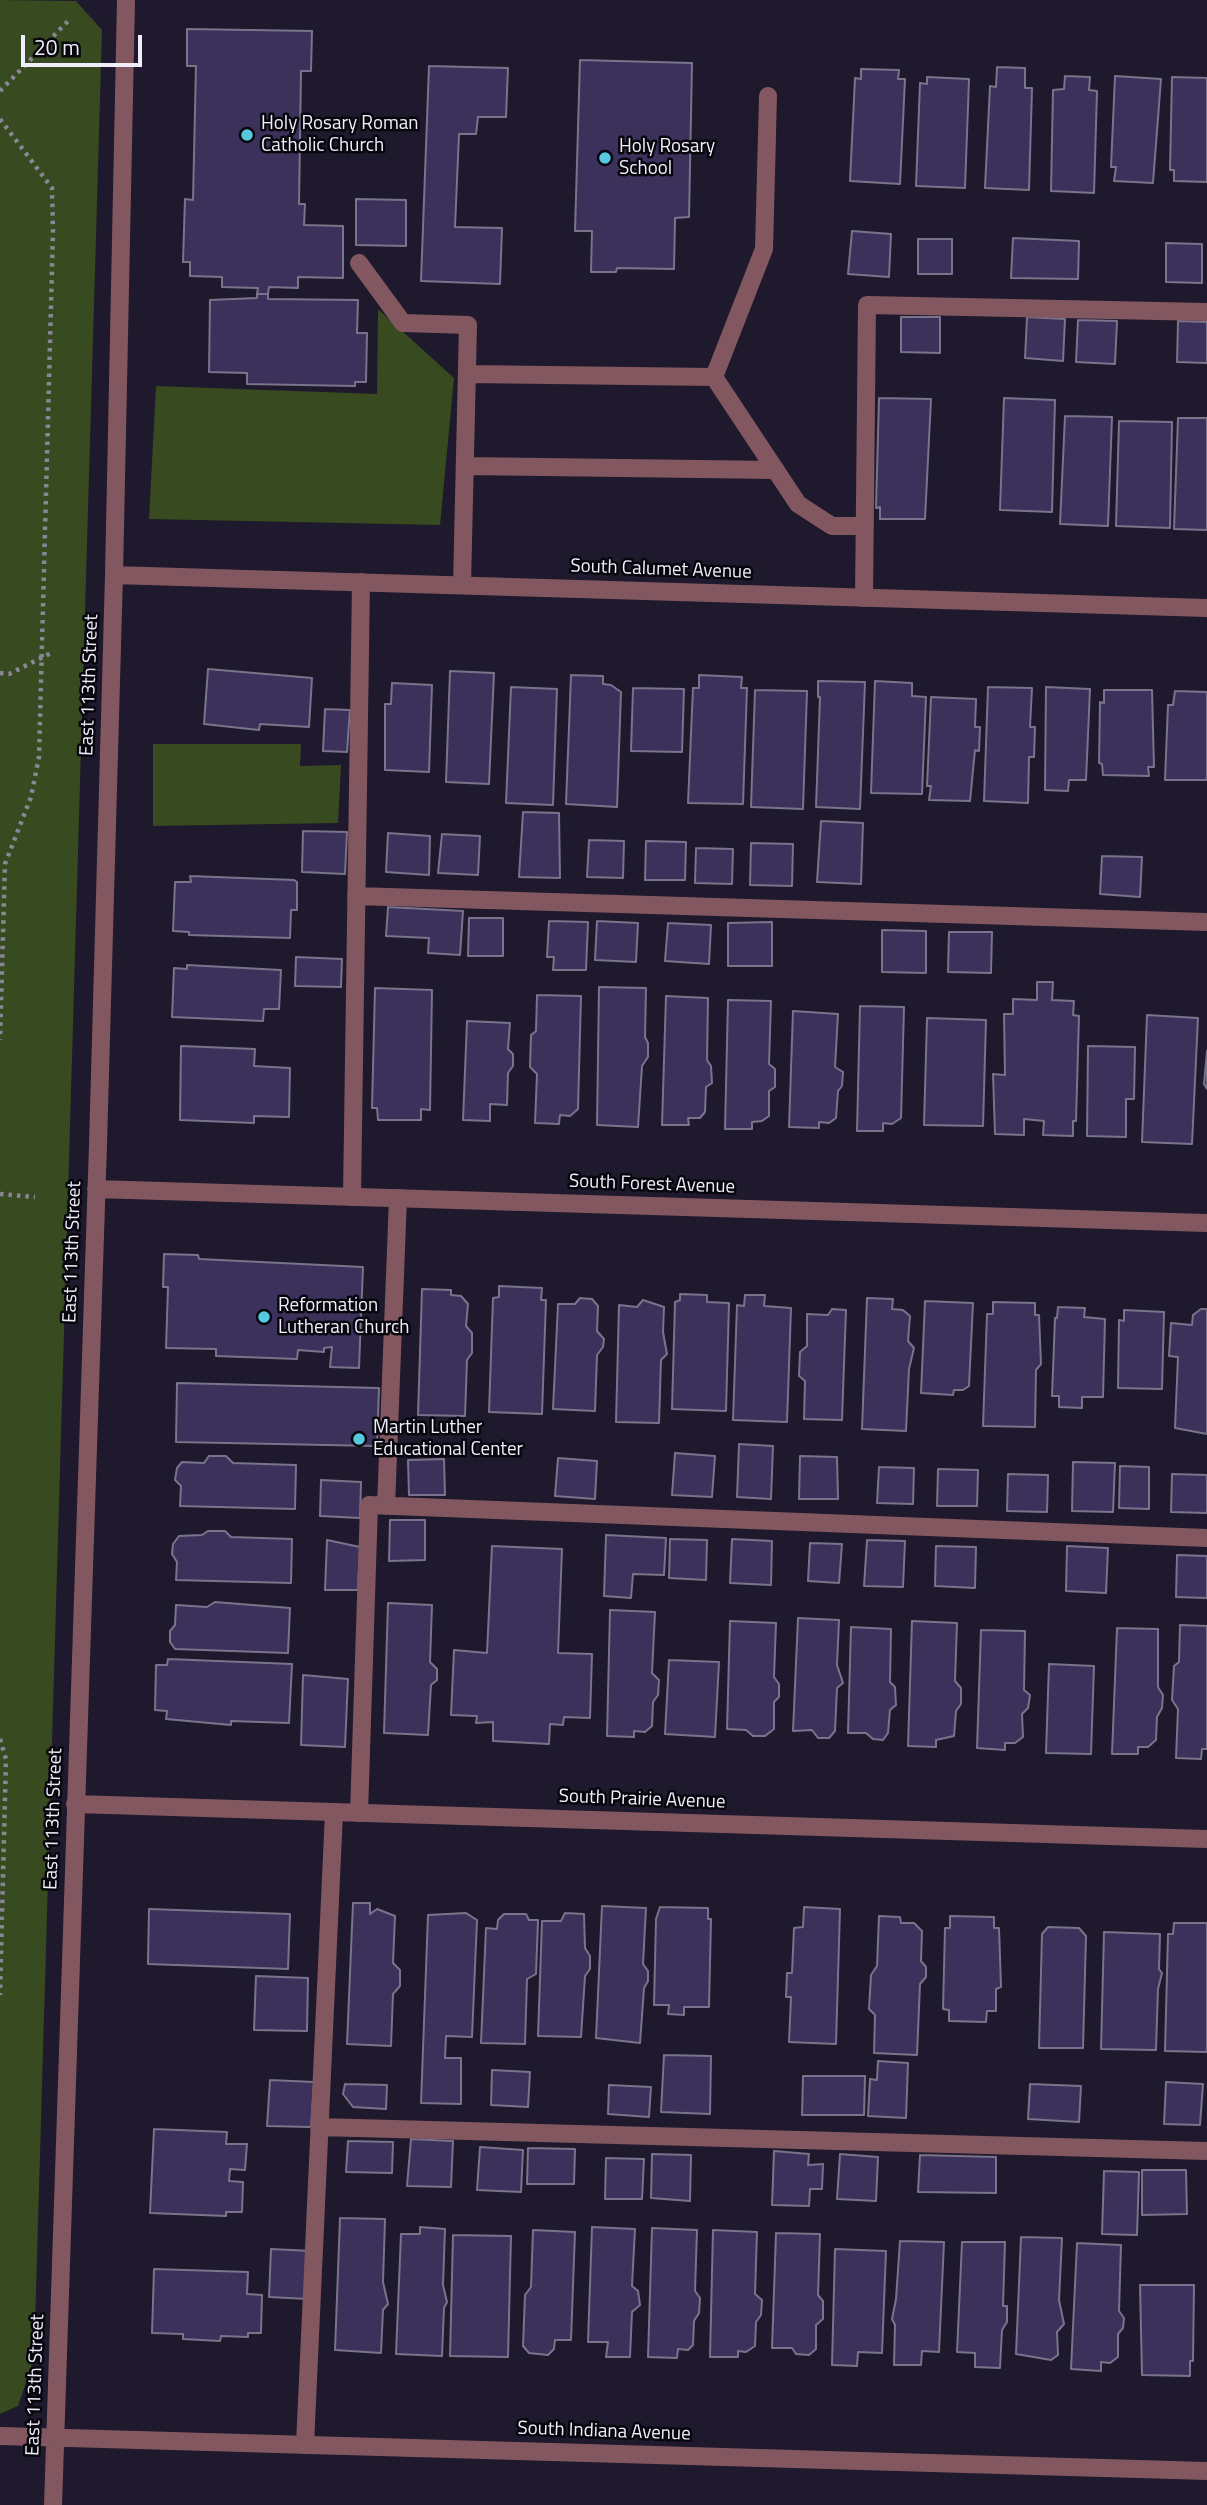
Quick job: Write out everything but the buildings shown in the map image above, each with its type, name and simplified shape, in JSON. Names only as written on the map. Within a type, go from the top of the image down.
[{"type":"street","name":"East 113th Street","points":[[53,2505],[114,575],[126,0]]},
{"type":"street","points":[[714,377],[764,249],[768,96]]},
{"type":"street","points":[[359,263],[403,323],[468,325],[462,585]]},
{"type":"street","points":[[864,598],[867,305],[1207,312]]},
{"type":"street","points":[[467,374],[714,377]]},
{"type":"street","points":[[714,377],[798,504],[832,526],[865,526]]},
{"type":"street","points":[[465,466],[776,470]]},
{"type":"street","name":"South Calumet Avenue","points":[[114,575],[1207,608]]},
{"type":"street","points":[[352,1197],[361,582]]},
{"type":"street","points":[[356,896],[1207,922]]},
{"type":"street","name":"South Forest Avenue","points":[[96,1189],[1207,1223]]},
{"type":"street","points":[[386,1506],[398,1198]]},
{"type":"street","points":[[359,1812],[369,1505],[1207,1538]]},
{"type":"street","name":"South Prairie Avenue","points":[[75,1804],[1207,1839]]},
{"type":"street","points":[[305,2445],[334,1812]]},
{"type":"street","points":[[319,2127],[1207,2151]]},
{"type":"street","name":"South Indiana Avenue","points":[[0,2436],[1207,2471]]},
{"type":"path","points":[[0,91],[70,19]]},
{"type":"path","points":[[0,119],[51,188],[53,231],[36,781],[5,863],[0,1040]]},
{"type":"path","points":[[0,673],[9,674],[51,653]]},
{"type":"path","points":[[0,1194],[35,1197]]},
{"type":"path","points":[[0,1739],[6,1759],[0,1995]]},
{"type":"green space","points":[[0,0],[76,1],[102,30],[34,2359],[18,2406],[0,2414]]},
{"type":"green space","points":[[378,309],[454,378],[440,525],[149,519],[156,386],[377,394]]},
{"type":"green space","points":[[153,744],[301,744],[300,766],[341,765],[338,823],[153,826]]},
{"type":"place","name":"Holy Rosary Roman Catholic Church","points":[[247,135]]},
{"type":"place","name":"Holy Rosary School","points":[[605,158]]},
{"type":"place","name":"Reformation Lutheran Church","points":[[264,1317]]},
{"type":"place","name":"Martin Luther Educational Center","points":[[359,1439]]}]
